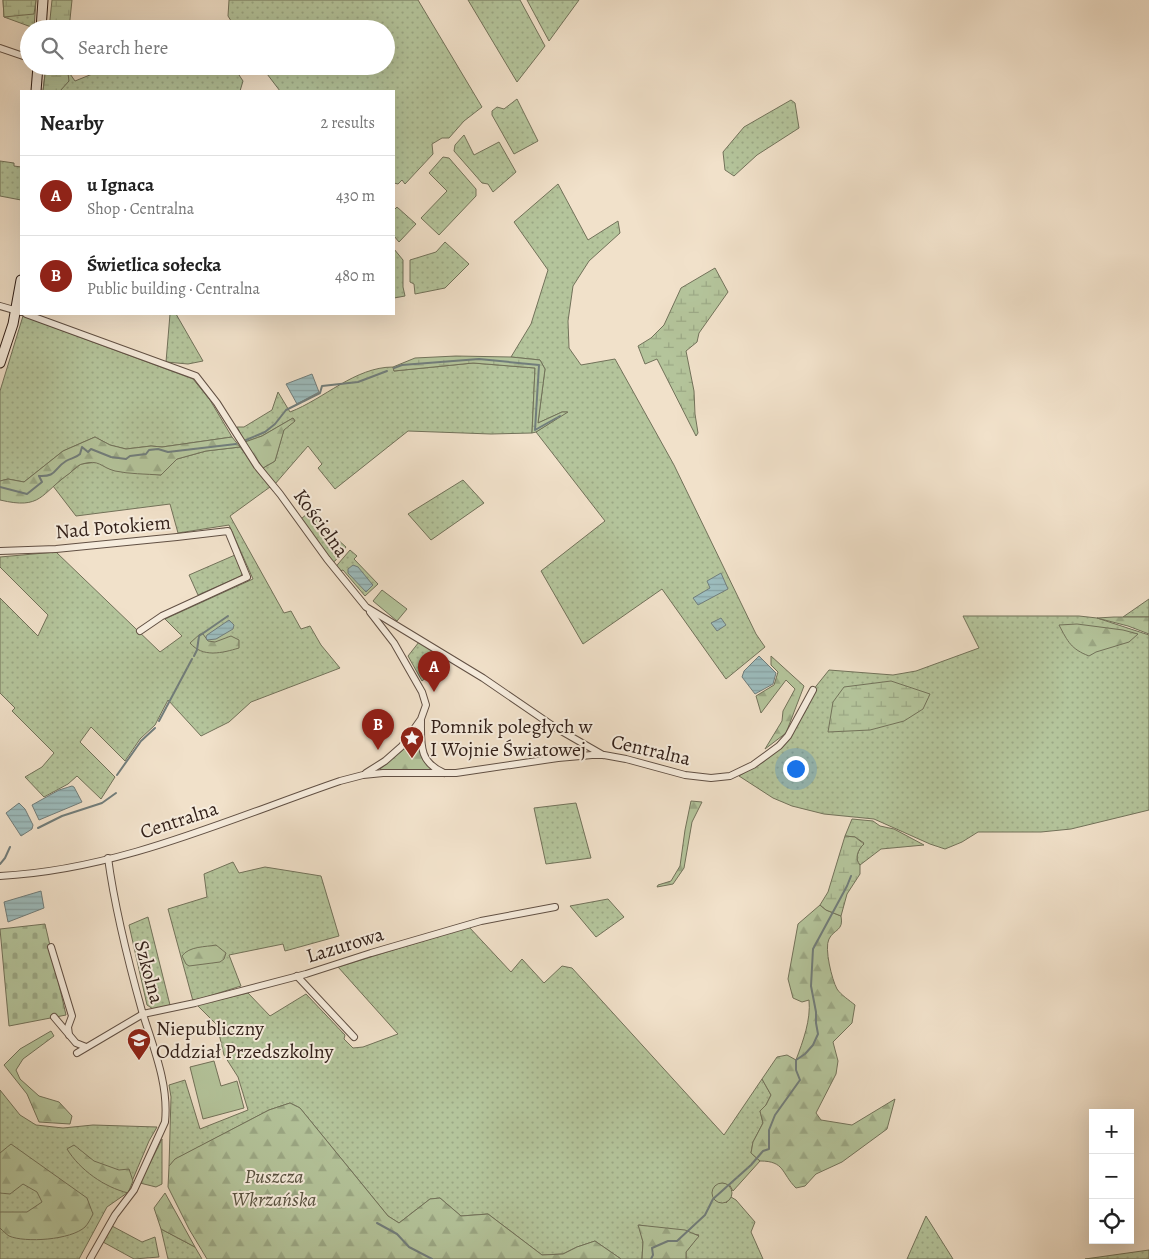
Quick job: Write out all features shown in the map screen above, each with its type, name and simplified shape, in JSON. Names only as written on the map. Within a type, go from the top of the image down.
[{"type":"street","points":[[42,20],[43,0]]},
{"type":"street","points":[[0,48],[20,55]]},
{"type":"street","points":[[36,90],[37,75]]},
{"type":"street","points":[[0,363],[19,311],[20,296]]},
{"type":"street","points":[[0,306],[19,311]]},
{"type":"street","name":"Kościelna","points":[[29,315],[196,376],[217,404],[256,466],[280,494],[327,559],[366,607],[483,678],[556,728],[604,755]]},
{"type":"street","name":"Nad Potokiem","points":[[0,551],[56,549],[204,535],[228,530],[247,577],[162,616],[140,631]]},
{"type":"street","name":"Centralna","points":[[363,775],[386,761],[402,746],[421,719],[426,705],[424,696],[389,635],[366,607]]},
{"type":"street","points":[[389,635],[397,625]]},
{"type":"street","name":"Centralna","points":[[0,876],[46,872],[157,845],[340,781],[363,775],[481,771],[558,758],[604,755],[626,759],[685,776],[711,778],[730,776],[754,765],[779,746],[788,736],[813,690]]},
{"type":"street","name":"Centralna","points":[[421,719],[421,743],[424,755],[431,765],[445,773]]},
{"type":"street","name":"Szkolna","points":[[90,1259],[122,1206],[134,1190],[165,1122],[166,1099],[162,1076],[143,1014],[114,904],[108,858]]},
{"type":"street","name":"Lazurowa","points":[[77,1053],[143,1014],[195,1003],[297,976],[482,922],[555,907]]},
{"type":"street","points":[[51,947],[72,1016],[68,1027],[69,1035]]},
{"type":"street","points":[[297,976],[354,1037]]},
{"type":"street","points":[[54,1017],[76,1043],[86,1047]]},
{"type":"green space","points":[[3,0],[36,0],[35,20],[20,20],[20,23],[4,17]]},
{"type":"green space","points":[[3,0],[36,0],[34,14],[4,17]]},
{"type":"green space","points":[[52,0],[72,0],[70,20],[50,20]]},
{"type":"green space","points":[[229,0],[418,0],[482,107],[464,121],[449,138],[442,138],[432,144],[433,154],[405,184],[402,180],[398,184],[395,183],[395,90],[279,90],[268,75],[395,75],[395,20],[230,20],[228,16]]},
{"type":"green space","points":[[468,0],[520,0],[545,46],[517,82]]},
{"type":"green space","points":[[527,0],[579,0],[549,41]]},
{"type":"green space","points":[[45,75],[71,75],[75,81],[90,75],[239,75],[243,81],[240,90],[43,90]]},
{"type":"green space","points":[[45,75],[68,75],[69,81],[61,90],[43,90]]},
{"type":"green space","points":[[517,99],[538,141],[514,154],[492,115],[492,111],[497,107],[504,109]]},
{"type":"green space","points":[[791,100],[795,103],[799,128],[757,155],[734,176],[725,170],[723,152],[744,127]]},
{"type":"green space","points":[[464,135],[474,155],[499,142],[516,172],[493,192],[488,184],[482,183],[454,151],[455,145]]},
{"type":"green space","points":[[443,157],[449,158],[476,189],[476,196],[439,235],[421,218],[447,191],[429,173]]},
{"type":"green space","points":[[0,161],[14,163],[14,166],[20,167],[20,200],[0,196]]},
{"type":"green space","points":[[558,184],[588,240],[618,221],[620,233],[589,261],[573,286],[568,321],[569,348],[581,365],[615,359],[674,465],[756,634],[765,647],[726,679],[662,589],[583,644],[541,571],[605,521],[536,432],[567,412],[562,412],[538,423],[545,369],[540,360],[511,357],[531,324],[548,270],[514,222]]},
{"type":"green space","points":[[397,207],[416,224],[399,242],[395,237],[395,209]]},
{"type":"green space","points":[[445,242],[469,264],[445,288],[415,294],[414,284],[410,282],[410,260],[436,252]]},
{"type":"green space","points":[[395,250],[403,260],[405,296],[395,298]]},
{"type":"green space","points":[[715,268],[728,292],[699,333],[697,342],[686,351],[694,391],[698,433],[696,436],[657,359],[645,364],[638,346],[651,338],[664,325],[681,288]]},
{"type":"green space","points":[[170,315],[177,315],[203,361],[188,364],[166,362]]},
{"type":"green space","points":[[23,316],[193,379],[210,400],[232,437],[162,447],[151,446],[126,449],[110,445],[95,437],[63,451],[24,482],[8,479],[0,481],[0,391]]},
{"type":"green space","points":[[456,356],[511,357],[540,360],[545,369],[538,423],[562,412],[568,412],[532,433],[535,368],[473,363],[394,371],[393,367],[415,358]]},
{"type":"green space","points":[[473,363],[535,368],[532,433],[491,434],[408,431],[335,489],[318,468],[322,464],[308,446],[275,484],[263,468],[275,461],[284,429],[295,421],[293,418],[262,436],[245,442],[237,427],[244,427],[272,410],[278,392],[290,412],[353,378],[379,368],[393,367],[394,371]]},
{"type":"green space","points":[[293,418],[295,421],[284,430],[275,461],[263,468],[245,442],[262,436]]},
{"type":"green space","points":[[95,437],[110,445],[126,449],[151,446],[162,447],[232,437],[240,447],[206,451],[177,459],[161,475],[120,472],[93,462],[82,464],[40,498],[24,503],[0,500],[0,481],[8,479],[24,482],[63,451]]},
{"type":"green space","points":[[240,447],[270,487],[230,516],[284,613],[291,611],[301,629],[310,626],[321,645],[340,668],[251,702],[229,722],[201,736],[168,700],[155,725],[140,739],[125,761],[91,727],[80,742],[115,777],[101,799],[77,776],[68,784],[44,797],[25,777],[42,767],[54,753],[12,711],[15,708],[0,693],[0,598],[38,636],[48,615],[0,567],[0,557],[56,552],[160,652],[182,636],[165,619],[253,579],[229,525],[178,533],[170,504],[76,516],[53,486],[81,464],[97,462],[113,470],[161,475],[177,459],[206,451]]},
{"type":"green space","points":[[463,480],[484,503],[431,540],[408,514]]},
{"type":"green space","points":[[308,513],[346,547],[335,561],[333,562],[301,519]]},
{"type":"green space","points":[[350,550],[357,556],[354,559],[378,584],[365,596],[343,570],[340,571],[336,567]]},
{"type":"green space","points":[[235,555],[243,571],[241,576],[198,595],[189,575]]},
{"type":"green space","points":[[382,590],[407,609],[397,621],[373,601]]},
{"type":"green space","points":[[1149,599],[1149,617],[1123,617]]},
{"type":"green space","points":[[963,616],[1079,616],[1097,618],[1149,635],[1149,810],[1071,829],[1041,832],[978,832],[962,842],[945,849],[874,819],[824,814],[792,806],[773,798],[739,776],[763,762],[788,740],[805,712],[813,695],[813,690],[829,670],[893,675],[916,671],[979,648]]},
{"type":"green space","points":[[1149,617],[1149,634],[1097,618]]},
{"type":"green space","points":[[1077,624],[1123,630],[1138,634],[1129,642],[1089,656],[1078,651],[1071,644],[1059,625]]},
{"type":"green space","points":[[200,634],[203,634],[208,641],[215,642],[231,636],[239,640],[239,648],[219,653],[201,651],[190,643]]},
{"type":"green space","points":[[419,642],[446,661],[422,681],[408,656]]},
{"type":"green space","points":[[771,656],[804,686],[786,733],[765,749],[782,721],[783,711],[795,689],[786,680],[761,713],[756,696],[774,685],[778,672],[771,665]]},
{"type":"green space","points":[[891,681],[930,694],[923,709],[904,721],[870,730],[828,732],[833,702],[844,687]]},
{"type":"green space","points":[[419,730],[420,752],[424,761],[432,770],[383,771],[380,769],[405,748]]},
{"type":"green space","points":[[691,801],[702,802],[692,822],[684,868],[673,884],[657,887],[671,881],[680,866]]},
{"type":"green space","points":[[576,803],[591,858],[546,864],[534,808]]},
{"type":"green space","points":[[852,819],[873,821],[880,826],[894,829],[924,845],[881,849],[860,865],[857,860],[858,854],[864,843],[855,837],[845,836]]},
{"type":"green space","points":[[845,836],[855,837],[864,844],[857,857],[860,865],[860,874],[847,894],[841,916],[826,910],[820,905],[828,892]]},
{"type":"green space","points":[[233,862],[239,873],[265,867],[321,876],[339,936],[285,951],[283,944],[229,955],[241,986],[193,1001],[168,909],[207,897],[204,874]]},
{"type":"green space","points":[[608,899],[624,917],[596,937],[570,906]]},
{"type":"green space","points":[[820,905],[826,910],[841,916],[840,927],[829,939],[828,956],[837,989],[855,1005],[852,1023],[833,1042],[838,1061],[836,1074],[816,1113],[821,1120],[852,1125],[895,1099],[887,1129],[842,1162],[816,1174],[805,1186],[796,1188],[782,1169],[774,1163],[760,1161],[751,1153],[753,1142],[763,1123],[760,1111],[766,1105],[771,1095],[762,1079],[777,1057],[787,1055],[796,1060],[806,1030],[809,1000],[802,1002],[793,998],[788,979],[798,924]]},
{"type":"green space","points":[[148,917],[170,1005],[153,1009],[147,1005],[129,925]]},
{"type":"green space","points":[[45,924],[66,1015],[9,1026],[0,929]]},
{"type":"green space","points":[[469,927],[511,972],[522,959],[544,983],[562,966],[572,968],[724,1135],[762,1079],[771,1095],[766,1105],[760,1111],[763,1123],[753,1142],[751,1153],[760,1161],[733,1191],[729,1184],[726,1203],[731,1197],[736,1200],[755,1222],[751,1232],[763,1259],[686,1259],[686,1252],[699,1235],[639,1225],[643,1242],[642,1259],[621,1259],[595,1241],[563,1254],[542,1255],[488,1214],[461,1216],[440,1198],[430,1199],[399,1223],[388,1216],[300,1108],[290,1103],[269,1110],[176,1159],[169,1166],[171,1097],[169,1085],[185,1080],[200,1129],[248,1110],[238,1077],[224,1055],[217,1025],[197,1005],[248,993],[270,1016],[306,994],[345,1035],[344,1039],[353,1048],[363,1047],[398,1034],[338,967]]},
{"type":"green space","points":[[216,945],[226,953],[224,959],[220,962],[189,966],[182,956],[189,950]]},
{"type":"green space","points":[[51,1031],[54,1036],[23,1059],[16,1070],[20,1079],[39,1096],[59,1102],[72,1116],[70,1124],[39,1122],[27,1094],[4,1065],[20,1049]]},
{"type":"green space","points":[[214,1061],[221,1086],[237,1081],[244,1108],[203,1119],[190,1067]]},
{"type":"green space","points":[[0,1090],[20,1115],[36,1125],[63,1128],[93,1125],[157,1127],[127,1193],[107,1207],[79,1259],[0,1259]]},
{"type":"green space","name":"Puszcza Wkrzańska","points":[[290,1103],[300,1108],[388,1216],[399,1223],[430,1199],[440,1198],[461,1216],[488,1214],[542,1255],[563,1254],[595,1241],[621,1259],[207,1259],[189,1229],[168,1187],[169,1166],[175,1159],[269,1110]]},
{"type":"green space","points":[[162,1139],[162,1184],[156,1187],[140,1183]]},
{"type":"green space","points":[[11,1144],[87,1198],[93,1214],[85,1227],[69,1235],[36,1240],[9,1236],[0,1228],[0,1212],[27,1212],[42,1202],[37,1192],[23,1184],[10,1194],[0,1193],[0,1153]]},
{"type":"green space","points":[[74,1145],[94,1161],[119,1170],[129,1169],[133,1181],[128,1193],[110,1187],[86,1171],[67,1149]]},
{"type":"green space","points":[[722,1183],[729,1186],[732,1193],[729,1200],[722,1203],[715,1200],[712,1193],[715,1186]]},
{"type":"green space","points":[[165,1193],[195,1247],[161,1229],[154,1208]]},
{"type":"green space","points":[[926,1216],[953,1259],[907,1259]]},
{"type":"green space","points":[[638,1225],[685,1230],[699,1236],[686,1252],[686,1259],[642,1259],[643,1242]]},
{"type":"green space","points":[[112,1226],[142,1242],[155,1237],[159,1257],[134,1259],[103,1242]]},
{"type":"green space","points":[[161,1229],[195,1247],[202,1259],[168,1259]]},
{"type":"green space","points":[[1149,1250],[1149,1259],[1085,1259]]},
{"type":"water","points":[[312,374],[319,392],[297,404],[286,384]]},
{"type":"water","points":[[353,565],[358,567],[373,585],[366,592],[348,573],[348,569]]},
{"type":"water","points":[[721,573],[728,589],[698,605],[693,598],[710,588],[707,581]]},
{"type":"water","points":[[721,618],[726,625],[717,631],[711,623]]},
{"type":"water","points":[[229,620],[234,625],[233,629],[216,639],[207,640],[207,635]]},
{"type":"water","points":[[759,656],[776,673],[773,684],[755,694],[742,677],[744,671]]},
{"type":"water","points":[[72,786],[82,802],[39,820],[32,805],[59,790]]},
{"type":"water","points":[[19,803],[25,809],[33,825],[32,829],[21,836],[6,813]]},
{"type":"water","points":[[41,891],[44,908],[8,922],[4,902]]},
{"type":"waterway","points":[[394,368],[402,365],[479,359],[539,365],[535,430],[560,416]]},
{"type":"waterway","points":[[246,440],[265,432],[275,424],[286,410],[320,393],[322,386],[358,382],[387,371]]},
{"type":"waterway","points":[[0,487],[27,494],[42,482],[39,476],[52,474],[66,461],[80,454],[82,447],[88,452],[91,449],[111,457],[126,459],[130,456],[146,454],[149,450],[158,449],[168,452],[236,444]]},
{"type":"waterway","points":[[194,656],[199,636],[228,616]]},
{"type":"waterway","points":[[159,721],[192,659]]},
{"type":"waterway","points":[[117,775],[141,741],[155,728]]},
{"type":"waterway","points":[[38,828],[62,816],[102,803],[116,793]]},
{"type":"waterway","points":[[0,864],[10,847]]},
{"type":"waterway","points":[[651,1259],[653,1255],[652,1248],[668,1241],[677,1241],[705,1215],[713,1199],[751,1165],[763,1151],[769,1149],[769,1130],[775,1115],[800,1080],[796,1070],[796,1060],[813,1045],[818,1034],[811,986],[813,949],[851,876]]},
{"type":"waterway","points":[[377,1223],[397,1234],[409,1247],[432,1259]]},
{"type":"place","name":"u Ignaca","points":[[434,692]]},
{"type":"place","name":"Świetlica sołecka","points":[[378,750]]},
{"type":"place","name":"Pomnik poległych w I Wojnie Światowej","points":[[412,759]]},
{"type":"place","name":"Niepubliczny Oddział Przedszkolny","points":[[139,1061]]}]
